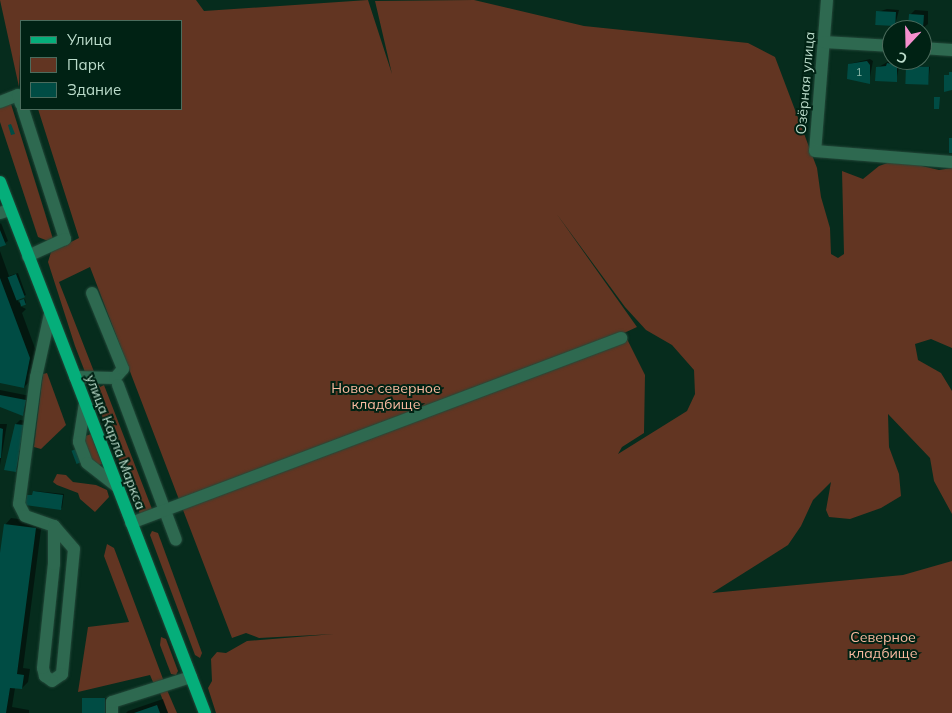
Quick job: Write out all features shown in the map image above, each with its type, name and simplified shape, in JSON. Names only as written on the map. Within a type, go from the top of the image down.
[{"type":"main road","name":"улица Карла Маркса","points":[[0,182],[5,212],[28,256],[205,713]]},
{"type":"street","name":"Озёрная улица","points":[[827,0],[815,151],[952,162]]},
{"type":"street","points":[[824,42],[882,45]]},
{"type":"street","points":[[932,49],[952,50]]},
{"type":"street","points":[[0,102],[18,95],[20,101]]},
{"type":"street","points":[[23,110],[65,240],[28,256]]},
{"type":"street","points":[[75,378],[115,378],[123,369],[92,293]]},
{"type":"street","points":[[50,314],[36,377],[19,504],[25,516],[54,526],[74,549],[75,561],[62,674],[52,681],[45,676],[43,668],[54,564],[54,526]]},
{"type":"street","points":[[131,523],[621,338]]},
{"type":"street","points":[[118,385],[176,540]]},
{"type":"street","points":[[85,403],[78,442],[87,463],[118,487]]},
{"type":"street","points":[[112,713],[112,702],[191,677]]},
{"type":"green space","points":[[0,0],[196,0],[204,11],[368,0],[392,74],[375,1],[474,0],[584,26],[748,43],[775,57],[817,168],[821,197],[830,228],[831,254],[838,258],[844,254],[842,171],[863,179],[879,166],[896,160],[939,170],[952,168],[952,348],[931,339],[915,344],[918,360],[941,373],[952,391],[952,514],[934,481],[930,458],[888,414],[889,447],[899,474],[901,496],[881,508],[850,519],[829,517],[826,510],[831,482],[813,500],[801,526],[788,545],[712,593],[903,575],[952,561],[952,713],[216,713],[208,688],[212,681],[211,659],[217,652],[226,653],[247,641],[334,634],[259,638],[246,633],[232,638],[90,267],[59,282],[100,387],[104,385],[152,509],[140,514],[134,498],[137,496],[131,480],[127,481],[75,346],[48,262],[51,252],[79,238],[38,110],[182,110],[182,20],[20,20],[19,87]],"holes":[[[556,213],[625,307],[646,330],[672,345],[694,370],[695,394],[687,411],[618,454],[622,447],[644,433],[645,375],[624,333],[637,327]]]},
{"type":"green space","points":[[11,104],[53,239],[48,241],[38,237],[0,122],[0,107]]},
{"type":"green space","points":[[47,373],[66,425],[41,449],[34,447],[43,374]]},
{"type":"green space","points":[[91,434],[102,464],[93,467],[80,438]]},
{"type":"green space","points":[[57,474],[66,475],[73,482],[96,485],[107,490],[109,497],[95,512],[80,499],[78,493],[53,482]]},
{"type":"green space","points":[[152,531],[158,533],[202,653],[200,658],[195,655],[150,535]]},
{"type":"green space","points":[[107,544],[114,548],[163,679],[160,683],[153,682],[150,675],[78,692],[88,627],[129,622],[104,556]]},
{"type":"green space","points":[[161,637],[166,639],[178,671],[176,675],[171,674],[160,645]]},
{"type":"green space","points":[[167,690],[177,713],[168,713],[160,693]]},
{"type":"building","points":[[876,11],[896,12],[896,20],[882,20],[882,25],[875,25]]},
{"type":"building","points":[[909,14],[924,15],[924,20],[909,20]]},
{"type":"building","points":[[867,61],[870,65],[870,84],[847,79],[848,64]]},
{"type":"building","points":[[882,66],[882,70],[897,70],[897,82],[875,81],[876,67]]},
{"type":"building","points":[[906,70],[929,70],[928,85],[905,84]]},
{"type":"building","points":[[949,72],[952,72],[952,90],[944,92],[944,75],[949,75]]},
{"type":"building","points":[[934,97],[940,97],[939,109],[934,109]]},
{"type":"building","points":[[11,124],[15,134],[11,135],[8,125]]},
{"type":"building","points":[[949,138],[952,138],[952,153],[949,153]]},
{"type":"building","points":[[0,230],[6,245],[0,247]]},
{"type":"building","points":[[16,274],[25,297],[17,301],[8,277]]},
{"type":"building","points":[[0,278],[30,358],[24,388],[0,383]]},
{"type":"building","points":[[24,299],[26,305],[21,306],[19,301]]},
{"type":"building","points":[[0,395],[26,400],[23,416],[0,407]]},
{"type":"building","points":[[15,424],[24,425],[16,472],[4,470]]},
{"type":"building","points":[[0,428],[3,429],[1,458],[0,458]]},
{"type":"building","points":[[79,448],[84,461],[77,464],[72,451]]},
{"type":"building","points":[[33,491],[63,495],[61,510],[25,505],[27,495],[32,495]]},
{"type":"building","points":[[4,524],[36,528],[17,674],[24,675],[22,689],[10,688],[6,713],[0,713],[0,553]]},
{"type":"building","points":[[82,698],[105,698],[105,713],[82,713]]},
{"type":"building","points":[[157,705],[160,713],[134,713]]},
{"type":"park label","name":"Новое северное кладбище","points":[[386,396]]},
{"type":"park label","name":"Северное кладбище","points":[[883,646]]}]
